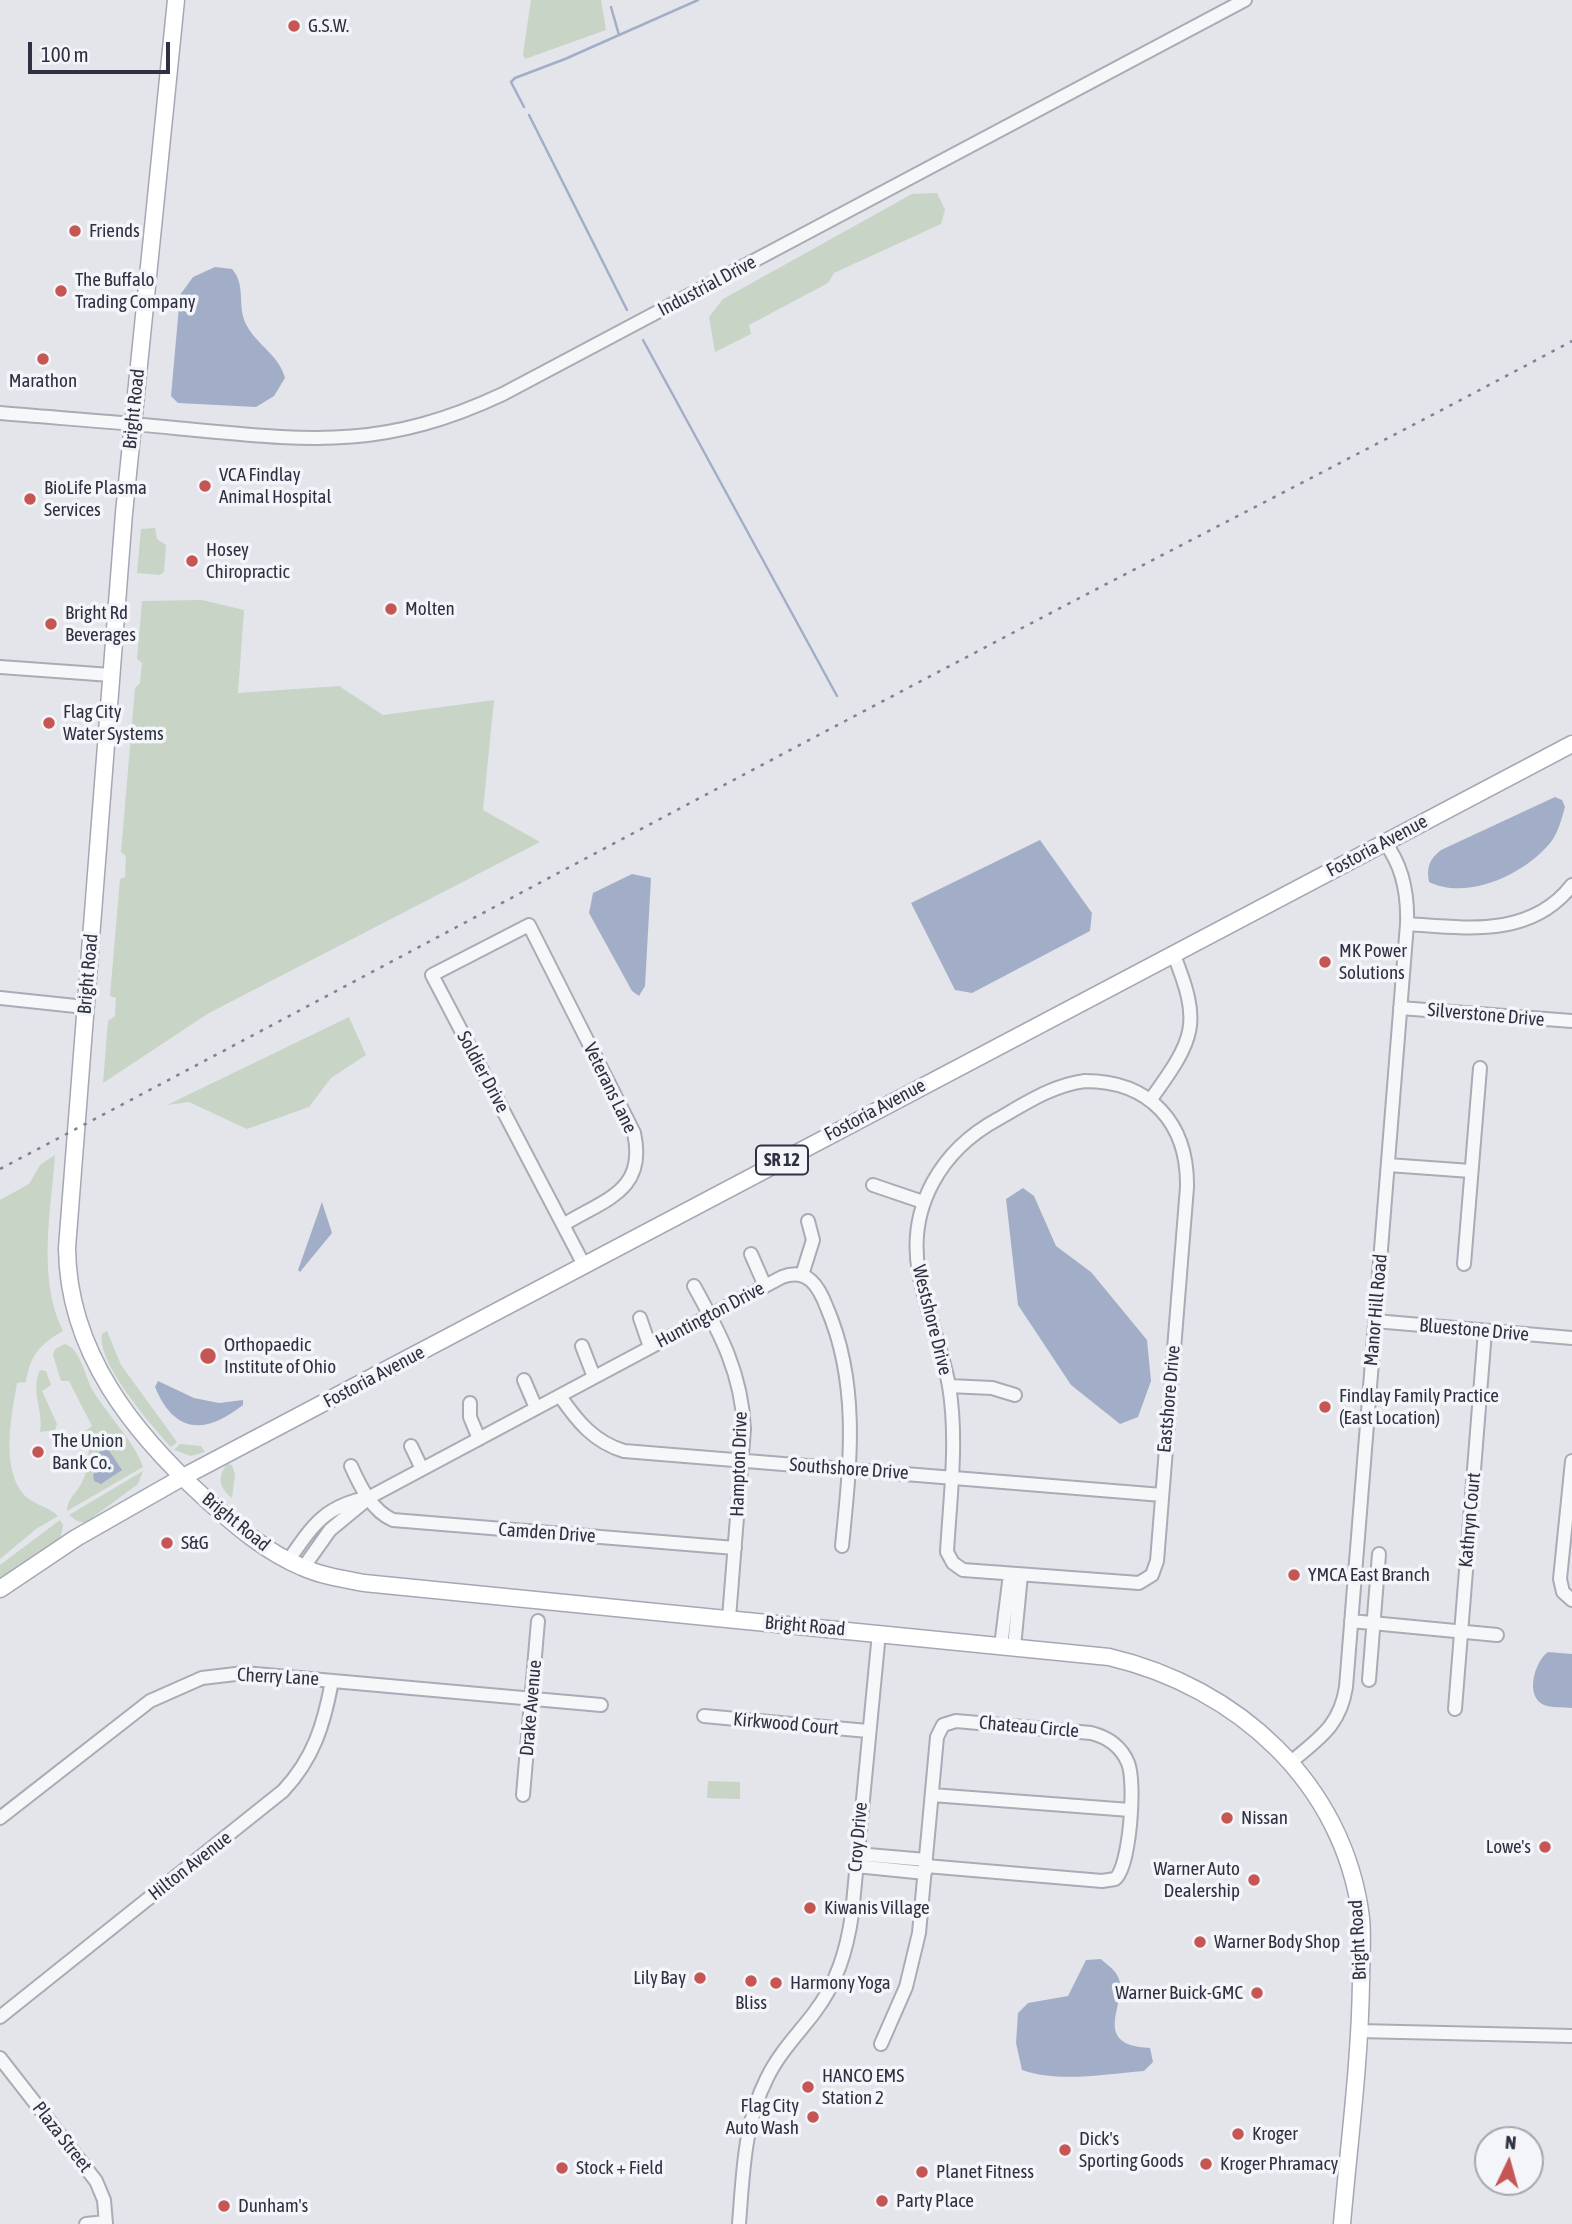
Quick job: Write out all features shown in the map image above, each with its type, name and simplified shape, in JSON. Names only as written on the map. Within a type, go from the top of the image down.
[{"type":"main road","name":"Bright Road","points":[[176,0],[132,424],[67,1248],[71,1297],[97,1368],[118,1404],[143,1437],[183,1477],[244,1532],[303,1568],[364,1583],[1109,1657],[1171,1676],[1238,1713],[1263,1733],[1291,1762],[1329,1818],[1353,1878],[1361,1921],[1359,2031],[1342,2224]]},
{"type":"main road","name":"Fostoria Avenue","points":[[0,1589],[66,1544],[183,1477],[1572,744]]},
{"type":"street","name":"Industrial Drive","points":[[0,413],[327,440],[390,433],[452,416],[515,388],[1245,0]]},
{"type":"street","points":[[0,667],[111,675]]},
{"type":"street","name":"Manor Hill Road","points":[[1291,1762],[1327,1730],[1340,1714],[1351,1621],[1407,924],[1402,877],[1395,855],[1385,843]]},
{"type":"street","points":[[1407,924],[1476,929],[1498,927],[1551,907],[1572,885]]},
{"type":"street","name":"Soldier Drive","points":[[529,925],[432,975],[584,1265]]},
{"type":"street","name":"Veterans Lane","points":[[529,925],[634,1133],[638,1150],[635,1174],[619,1191],[563,1225]]},
{"type":"street","points":[[1151,1099],[1184,1050],[1191,1023],[1189,995],[1173,953]]},
{"type":"street","points":[[0,998],[85,1007]]},
{"type":"street","name":"Silverstone Drive","points":[[1401,1008],[1572,1021]]},
{"type":"street","points":[[1464,1264],[1480,1068]]},
{"type":"street","name":"Westshore Drive","points":[[1016,1575],[963,1570],[950,1559],[947,1552],[951,1476],[948,1386],[917,1262],[917,1235],[923,1202],[939,1169],[966,1138],[1058,1087],[1099,1081],[1126,1087],[1151,1099]]},
{"type":"street","name":"Eastshore Drive","points":[[1016,1575],[1131,1583],[1146,1580],[1157,1560],[1187,1173],[1179,1138],[1151,1099]]},
{"type":"street","points":[[1388,1165],[1471,1171]]},
{"type":"street","points":[[873,1185],[923,1202]]},
{"type":"street","points":[[808,1221],[813,1240],[802,1275],[812,1280],[820,1291],[843,1357],[851,1419],[842,1546]]},
{"type":"street","points":[[751,1254],[765,1286]]},
{"type":"street","name":"Huntington Drive","points":[[303,1568],[330,1530],[370,1497],[765,1286],[788,1275],[802,1275]]},
{"type":"street","name":"Hampton Drive","points":[[694,1286],[727,1345],[740,1386],[744,1429],[729,1618]]},
{"type":"street","points":[[640,1318],[650,1347]]},
{"type":"street","name":"Bluestone Drive","points":[[1375,1321],[1572,1338]]},
{"type":"street","name":"Kathryn Court","points":[[1455,1709],[1485,1331]]},
{"type":"street","points":[[582,1346],[594,1377]]},
{"type":"street","points":[[524,1380],[536,1408]]},
{"type":"street","points":[[948,1386],[992,1388],[1015,1395]]},
{"type":"street","name":"Southshore Drive","points":[[560,1396],[583,1428],[618,1449],[1162,1495]]},
{"type":"street","points":[[470,1403],[470,1417],[479,1439]]},
{"type":"street","points":[[411,1446],[422,1469]]},
{"type":"street","points":[[1572,1461],[1560,1579],[1563,1592],[1572,1601]]},
{"type":"street","name":"Camden Drive","points":[[351,1466],[359,1484],[387,1517],[407,1522],[735,1548]]},
{"type":"street","name":"Huntington Drive","points":[[288,1561],[324,1514],[348,1502],[370,1497]]},
{"type":"street","points":[[1369,1680],[1379,1554]]},
{"type":"street","points":[[1008,1646],[1016,1575]]},
{"type":"street","name":"Drake Avenue","points":[[523,1795],[538,1621]]},
{"type":"street","points":[[1351,1621],[1497,1635]]},
{"type":"street","name":"Croy Drive","points":[[739,2224],[745,2151],[755,2108],[775,2063],[818,2007],[836,1976],[849,1935],[878,1633]]},
{"type":"street","name":"Cherry Lane","points":[[0,1818],[138,1709],[175,1688],[202,1678],[237,1674],[601,1706]]},
{"type":"street","name":"Hilton Avenue","points":[[0,2017],[284,1791],[302,1769],[316,1745],[332,1681]]},
{"type":"street","name":"Kirkwood Court","points":[[704,1716],[869,1731]]},
{"type":"street","name":"Chateau Circle","points":[[881,2044],[912,1967],[919,1933],[939,1731],[949,1722],[956,1721],[1077,1731],[1104,1738],[1116,1746],[1128,1763],[1132,1784],[1124,1869],[1121,1875],[1109,1881],[926,1866]]},
{"type":"street","points":[[932,1795],[1130,1810]]},
{"type":"street","points":[[856,1860],[926,1866]]},
{"type":"street","points":[[1359,2031],[1572,2036]]},
{"type":"street","name":"Plaza Street","points":[[0,2058],[88,2170],[102,2194],[106,2223]]},
{"type":"street","points":[[86,2224],[106,2223]]},
{"type":"green space","points":[[531,0],[601,0],[606,30],[525,59],[523,54]]},
{"type":"green space","points":[[937,193],[945,210],[941,224],[834,273],[828,283],[749,325],[751,334],[715,352],[709,317],[723,299],[912,194]]},
{"type":"green space","points":[[155,528],[157,539],[166,545],[164,572],[160,575],[137,573],[141,529]]},
{"type":"green space","points":[[202,600],[244,610],[238,693],[339,686],[383,715],[494,700],[483,810],[540,842],[209,1013],[103,1083],[108,1021],[115,1016],[116,998],[110,996],[120,879],[125,877],[126,856],[121,852],[135,688],[140,683],[142,663],[137,659],[142,601]]},
{"type":"green space","points":[[349,1017],[366,1055],[331,1078],[309,1107],[247,1129],[189,1102],[167,1105]]},
{"type":"green space","points":[[55,1155],[48,1267],[55,1311],[63,1331],[37,1351],[30,1364],[26,1382],[17,1383],[12,1412],[10,1459],[18,1486],[26,1497],[58,1516],[36,1529],[0,1559],[0,1200],[29,1184],[40,1165]]},
{"type":"green space","points":[[107,1331],[121,1365],[177,1442],[171,1447],[116,1377],[102,1346],[102,1334]]},
{"type":"green space","points":[[65,1344],[75,1351],[92,1389],[140,1458],[143,1467],[67,1511],[86,1473],[89,1452],[85,1431],[92,1426],[69,1381],[61,1381],[53,1355],[55,1349]]},
{"type":"green space","points":[[40,1370],[46,1371],[51,1385],[42,1391],[57,1424],[55,1430],[40,1432],[36,1386]]},
{"type":"green space","points":[[180,1444],[201,1446],[205,1452],[191,1456],[174,1450]]},
{"type":"green space","points":[[227,1464],[232,1465],[235,1474],[232,1498],[221,1483],[221,1474]]},
{"type":"green space","points":[[143,1471],[138,1484],[85,1523],[69,1515]]},
{"type":"green space","points":[[60,1520],[63,1525],[61,1537],[0,1579],[0,1565]]},
{"type":"green space","points":[[708,1781],[740,1782],[740,1799],[707,1798]]},
{"type":"water","points":[[215,267],[232,269],[239,282],[242,311],[247,326],[278,363],[285,378],[274,396],[256,407],[178,403],[171,396],[180,295],[193,277]]},
{"type":"water","points":[[1555,797],[1562,800],[1565,807],[1558,830],[1540,854],[1526,864],[1511,874],[1478,886],[1444,887],[1429,882],[1430,863],[1441,850]]},
{"type":"water","points":[[1040,840],[1092,913],[1090,931],[972,993],[955,990],[911,903]]},
{"type":"water","points":[[632,874],[651,878],[645,986],[639,996],[632,991],[589,913],[593,893]]},
{"type":"water","points":[[1023,1188],[1034,1196],[1056,1246],[1091,1272],[1147,1340],[1151,1381],[1138,1417],[1120,1424],[1071,1385],[1018,1305],[1006,1199]]},
{"type":"water","points":[[322,1202],[332,1233],[300,1272],[298,1270]]},
{"type":"water","points":[[158,1381],[194,1398],[219,1403],[243,1400],[243,1405],[216,1421],[193,1425],[172,1414],[163,1403],[155,1387]]},
{"type":"water","points":[[108,1449],[122,1470],[101,1484],[94,1481],[93,1475],[98,1467],[97,1453]]},
{"type":"water","points":[[1548,1652],[1572,1654],[1572,1708],[1544,1705],[1534,1694],[1536,1670]]},
{"type":"water","points":[[1101,1959],[1116,1973],[1120,1985],[1115,2030],[1120,2039],[1131,2045],[1150,2048],[1153,2062],[1144,2071],[1067,2077],[1022,2070],[1016,2043],[1018,2013],[1028,2003],[1068,1996],[1086,1960]]},
{"type":"waterway","points":[[524,107],[511,82],[515,78],[565,59],[698,0]]},
{"type":"waterway","points":[[611,7],[619,35]]},
{"type":"waterway","points":[[529,115],[627,310]]},
{"type":"waterway","points":[[643,340],[837,696]]},
{"type":"railway","points":[[0,1169],[1039,619],[1572,341]]},
{"type":"place","name":"G.S.W.","points":[[294,26]]},
{"type":"place","name":"Friends","points":[[75,231]]},
{"type":"place","name":"The Buffalo Trading Company","points":[[61,291]]},
{"type":"place","name":"Marathon","points":[[43,359]]},
{"type":"place","name":"VCA Findlay Animal Hospital","points":[[205,486]]},
{"type":"place","name":"BioLife Plasma Services","points":[[30,499]]},
{"type":"place","name":"Hosey Chiropractic","points":[[192,561]]},
{"type":"place","name":"Molten","points":[[391,609]]},
{"type":"place","name":"Bright Rd Beverages","points":[[51,624]]},
{"type":"place","name":"Flag City Water Systems","points":[[49,723]]},
{"type":"place","name":"MK Power Solutions","points":[[1325,962]]},
{"type":"place","name":"Orthopaedic Institute of Ohio","points":[[208,1356]]},
{"type":"place","name":"Findlay Family Practice (East Location)","points":[[1325,1407]]},
{"type":"place","name":"The Union Bank Co.","points":[[38,1452]]},
{"type":"place","name":"S&G","points":[[167,1543]]},
{"type":"place","name":"YMCA East Branch","points":[[1294,1575]]},
{"type":"place","name":"Nissan","points":[[1227,1818]]},
{"type":"place","name":"Lowe's","points":[[1545,1847]]},
{"type":"place","name":"Warner Auto Dealership","points":[[1254,1880]]},
{"type":"place","name":"Kiwanis Village","points":[[810,1908]]},
{"type":"place","name":"Warner Body Shop","points":[[1200,1942]]},
{"type":"place","name":"Lily Bay","points":[[700,1978]]},
{"type":"place","name":"Bliss","points":[[751,1981]]},
{"type":"place","name":"Harmony Yoga","points":[[776,1983]]},
{"type":"place","name":"Warner Buick-GMC","points":[[1257,1993]]},
{"type":"place","name":"HANCO EMS Station 2","points":[[808,2087]]},
{"type":"place","name":"Flag City Auto Wash","points":[[813,2117]]},
{"type":"place","name":"Kroger","points":[[1238,2134]]},
{"type":"place","name":"Dick's Sporting Goods","points":[[1065,2150]]},
{"type":"place","name":"Kroger Phramacy","points":[[1206,2164]]},
{"type":"place","name":"Stock + Field","points":[[562,2168]]},
{"type":"place","name":"Planet Fitness","points":[[922,2172]]},
{"type":"place","name":"Party Place","points":[[882,2201]]},
{"type":"place","name":"Dunham's","points":[[224,2206]]}]
